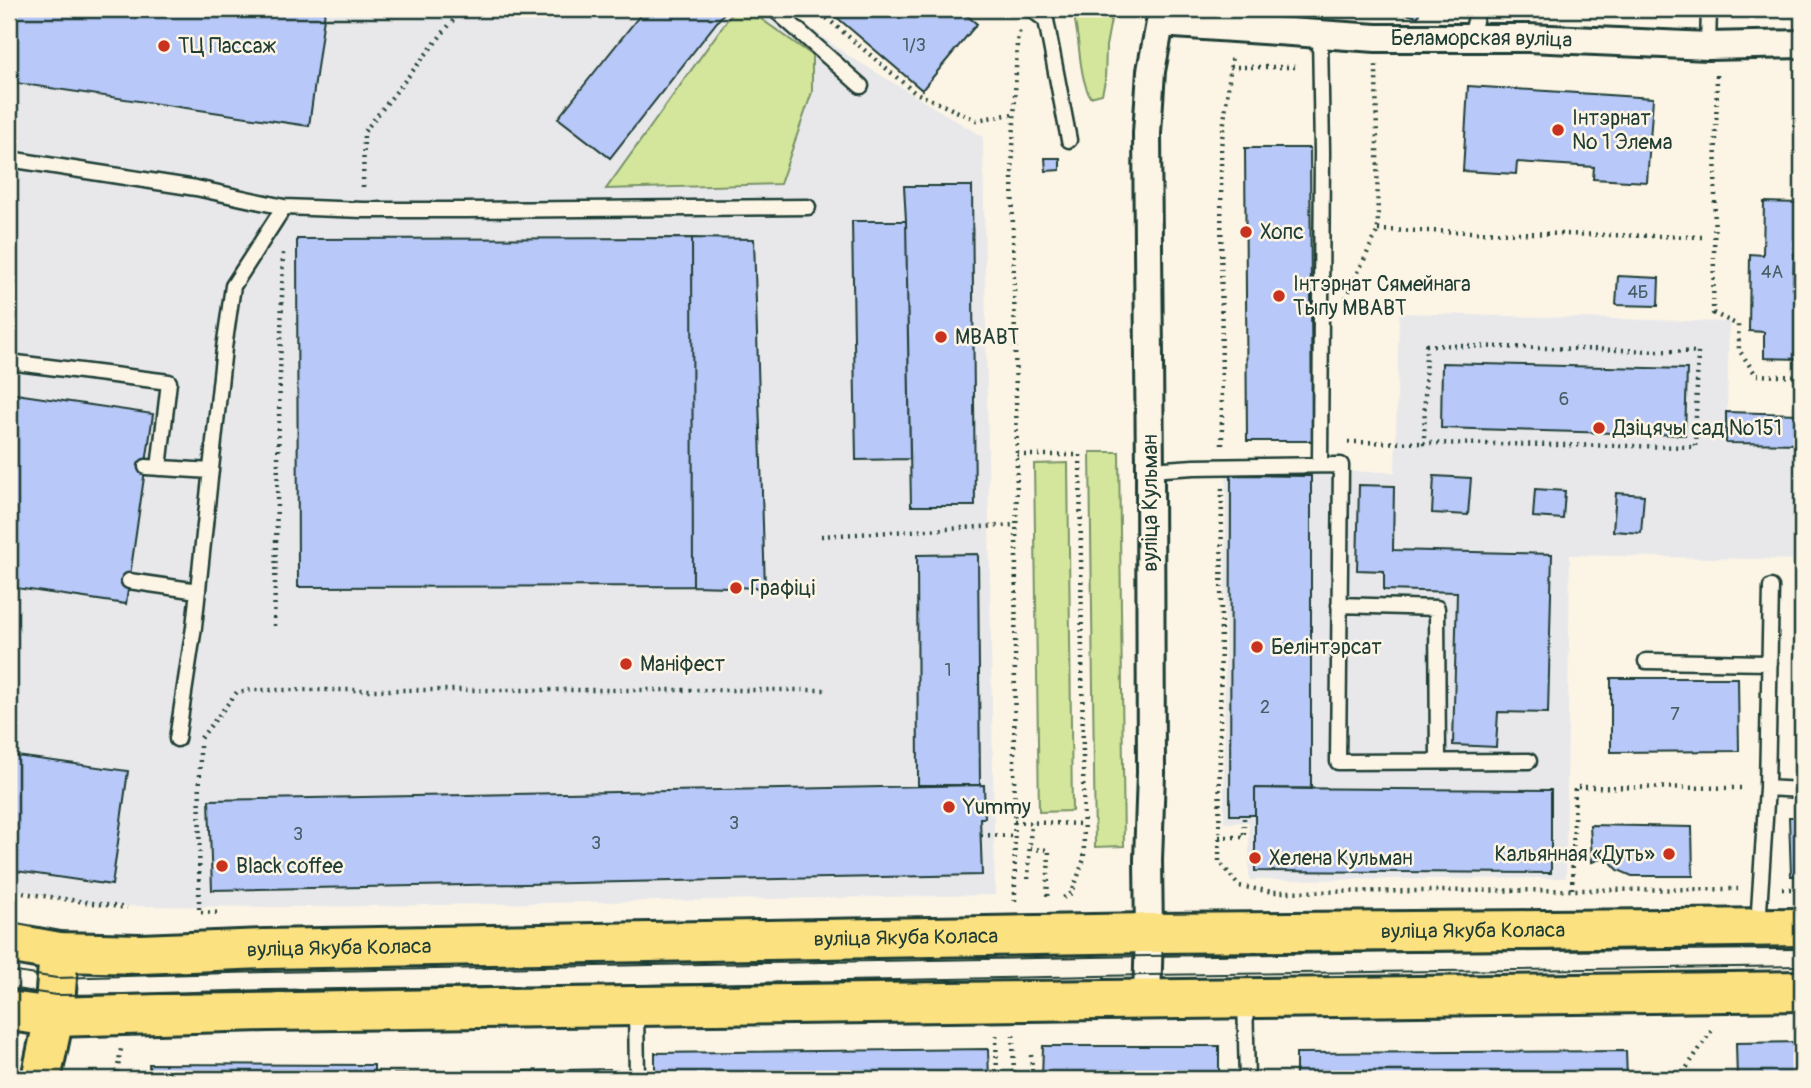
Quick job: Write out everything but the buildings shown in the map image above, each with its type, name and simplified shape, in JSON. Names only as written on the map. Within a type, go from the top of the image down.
[{"type":"main road","name":"вуліца Якуба Коласа","points":[[9,943],[59,951],[141,954],[265,949],[1149,933],[1802,928]]},
{"type":"main road","points":[[41,1079],[54,1017],[59,951]]},
{"type":"main road","points":[[9,1012],[54,1017],[295,1011],[1802,991]]},
{"type":"street","name":"Беламорская вуліца","points":[[1163,16],[1235,28],[1376,38],[1528,38],[1713,58],[1760,45],[1802,44]]},
{"type":"street","name":"вуліца Кульман","points":[[1147,999],[1151,773],[1147,133],[1151,71],[1163,16]]},
{"type":"lane","points":[[774,9],[861,86]]},
{"type":"lane","points":[[1471,37],[1478,9]]},
{"type":"lane","points":[[1709,9],[1713,58]]},
{"type":"lane","points":[[1027,14],[1046,20],[1069,140]]},
{"type":"lane","points":[[1320,34],[1320,465]]},
{"type":"lane","points":[[9,159],[196,188],[284,207],[363,210],[808,206]]},
{"type":"lane","points":[[177,739],[194,627],[233,286],[284,207]]},
{"type":"lane","points":[[9,362],[169,382],[152,467],[211,471]]},
{"type":"lane","points":[[1150,470],[1222,466],[1341,465],[1339,762],[1529,761]]},
{"type":"lane","points":[[129,581],[198,590]]},
{"type":"lane","points":[[1758,928],[1767,788],[1771,587]]},
{"type":"lane","points":[[1339,605],[1437,608],[1438,761]]},
{"type":"lane","points":[[1646,662],[1770,663]]},
{"type":"lane","points":[[1767,788],[1802,790]]},
{"type":"lane","points":[[1245,998],[1247,1079]]},
{"type":"lane","points":[[636,1006],[637,1079]]},
{"type":"path","points":[[363,210],[364,132],[462,9]]},
{"type":"path","points":[[816,9],[914,92],[976,120],[1013,114]]},
{"type":"path","points":[[1015,908],[1017,455],[1012,175],[1017,43],[1027,14]]},
{"type":"path","points":[[1235,28],[1221,147],[1219,861],[1239,887],[1273,892],[1802,889]]},
{"type":"path","points":[[1346,299],[1378,230],[1376,38]]},
{"type":"path","points":[[1713,58],[1713,313],[1738,325],[1739,350],[1756,375],[1802,377]]},
{"type":"path","points":[[1230,67],[1320,66]]},
{"type":"path","points":[[274,626],[284,207]]},
{"type":"path","points":[[1378,230],[1702,237]]},
{"type":"path","points":[[1320,465],[1330,442],[1695,447],[1698,352],[1426,345],[1424,443]]},
{"type":"path","points":[[1017,455],[1080,455],[1084,859]]},
{"type":"path","points":[[821,536],[1016,525]]},
{"type":"path","points":[[199,912],[200,739],[237,692],[827,690]]},
{"type":"path","points":[[1572,889],[1575,787],[1767,788]]},
{"type":"path","points":[[1219,837],[1244,837],[1244,815]]},
{"type":"path","points":[[1014,821],[1084,824]]},
{"type":"path","points":[[1028,879],[1031,822]]},
{"type":"path","points":[[981,835],[1014,836]]},
{"type":"path","points":[[1030,849],[1049,850],[1047,908]]},
{"type":"path","points":[[9,891],[127,908]]},
{"type":"path","points":[[1679,1079],[1715,1026]]},
{"type":"path","points":[[996,1033],[997,1079]]},
{"type":"path","points":[[116,1079],[122,1047]]},
{"type":"path","points":[[1031,1055],[1033,1079]]},
{"type":"path","points":[[1013,1058],[1014,1079]]},
{"type":"path","points":[[88,1077],[103,1079]]},
{"type":"shaded area","points":[[9,9],[785,9],[846,54],[983,137],[995,895],[316,907],[101,906],[9,889]]},
{"type":"shaded area","points":[[1399,313],[1729,322],[1727,412],[1802,414],[1802,560],[1570,555],[1566,878],[1249,880],[1249,822],[1224,823],[1226,470],[1395,472]]},
{"type":"green space","points":[[735,9],[747,9],[812,55],[812,92],[780,184],[606,189]]},
{"type":"green space","points":[[1072,9],[1113,9],[1106,46],[1102,94],[1090,97],[1086,87]]},
{"type":"green space","points":[[1090,452],[1119,452],[1124,846],[1095,847]]},
{"type":"green space","points":[[1068,463],[1072,811],[1039,812],[1034,464]]},
{"type":"tram line","points":[[9,971],[57,978],[266,972],[1802,946]]},
{"type":"tram line","points":[[9,988],[56,995],[248,993],[1147,975],[1802,966]]},
{"type":"place","name":"ТЦ Пассаж","points":[[164,46]]},
{"type":"place","name":"Інтэрнат № 1 Элема","points":[[1558,130]]},
{"type":"place","name":"Хопс","points":[[1246,232]]},
{"type":"place","name":"Інтэрнат Сямейнага Тыпу МВАВТ","points":[[1279,296]]},
{"type":"place","name":"МВАВТ","points":[[941,337]]},
{"type":"place","name":"Дзіцячы сад №151","points":[[1599,428]]},
{"type":"place","name":"Графіці","points":[[736,588]]},
{"type":"place","name":"Белінтэрсат","points":[[1257,647]]},
{"type":"place","name":"Маніфест","points":[[626,664]]},
{"type":"place","name":"Yummy","points":[[949,807]]},
{"type":"place","name":"Кальянная «Дуть»","points":[[1669,854]]},
{"type":"place","name":"Хелена Кульман","points":[[1255,858]]},
{"type":"place","name":"Black coffee","points":[[222,866]]}]
